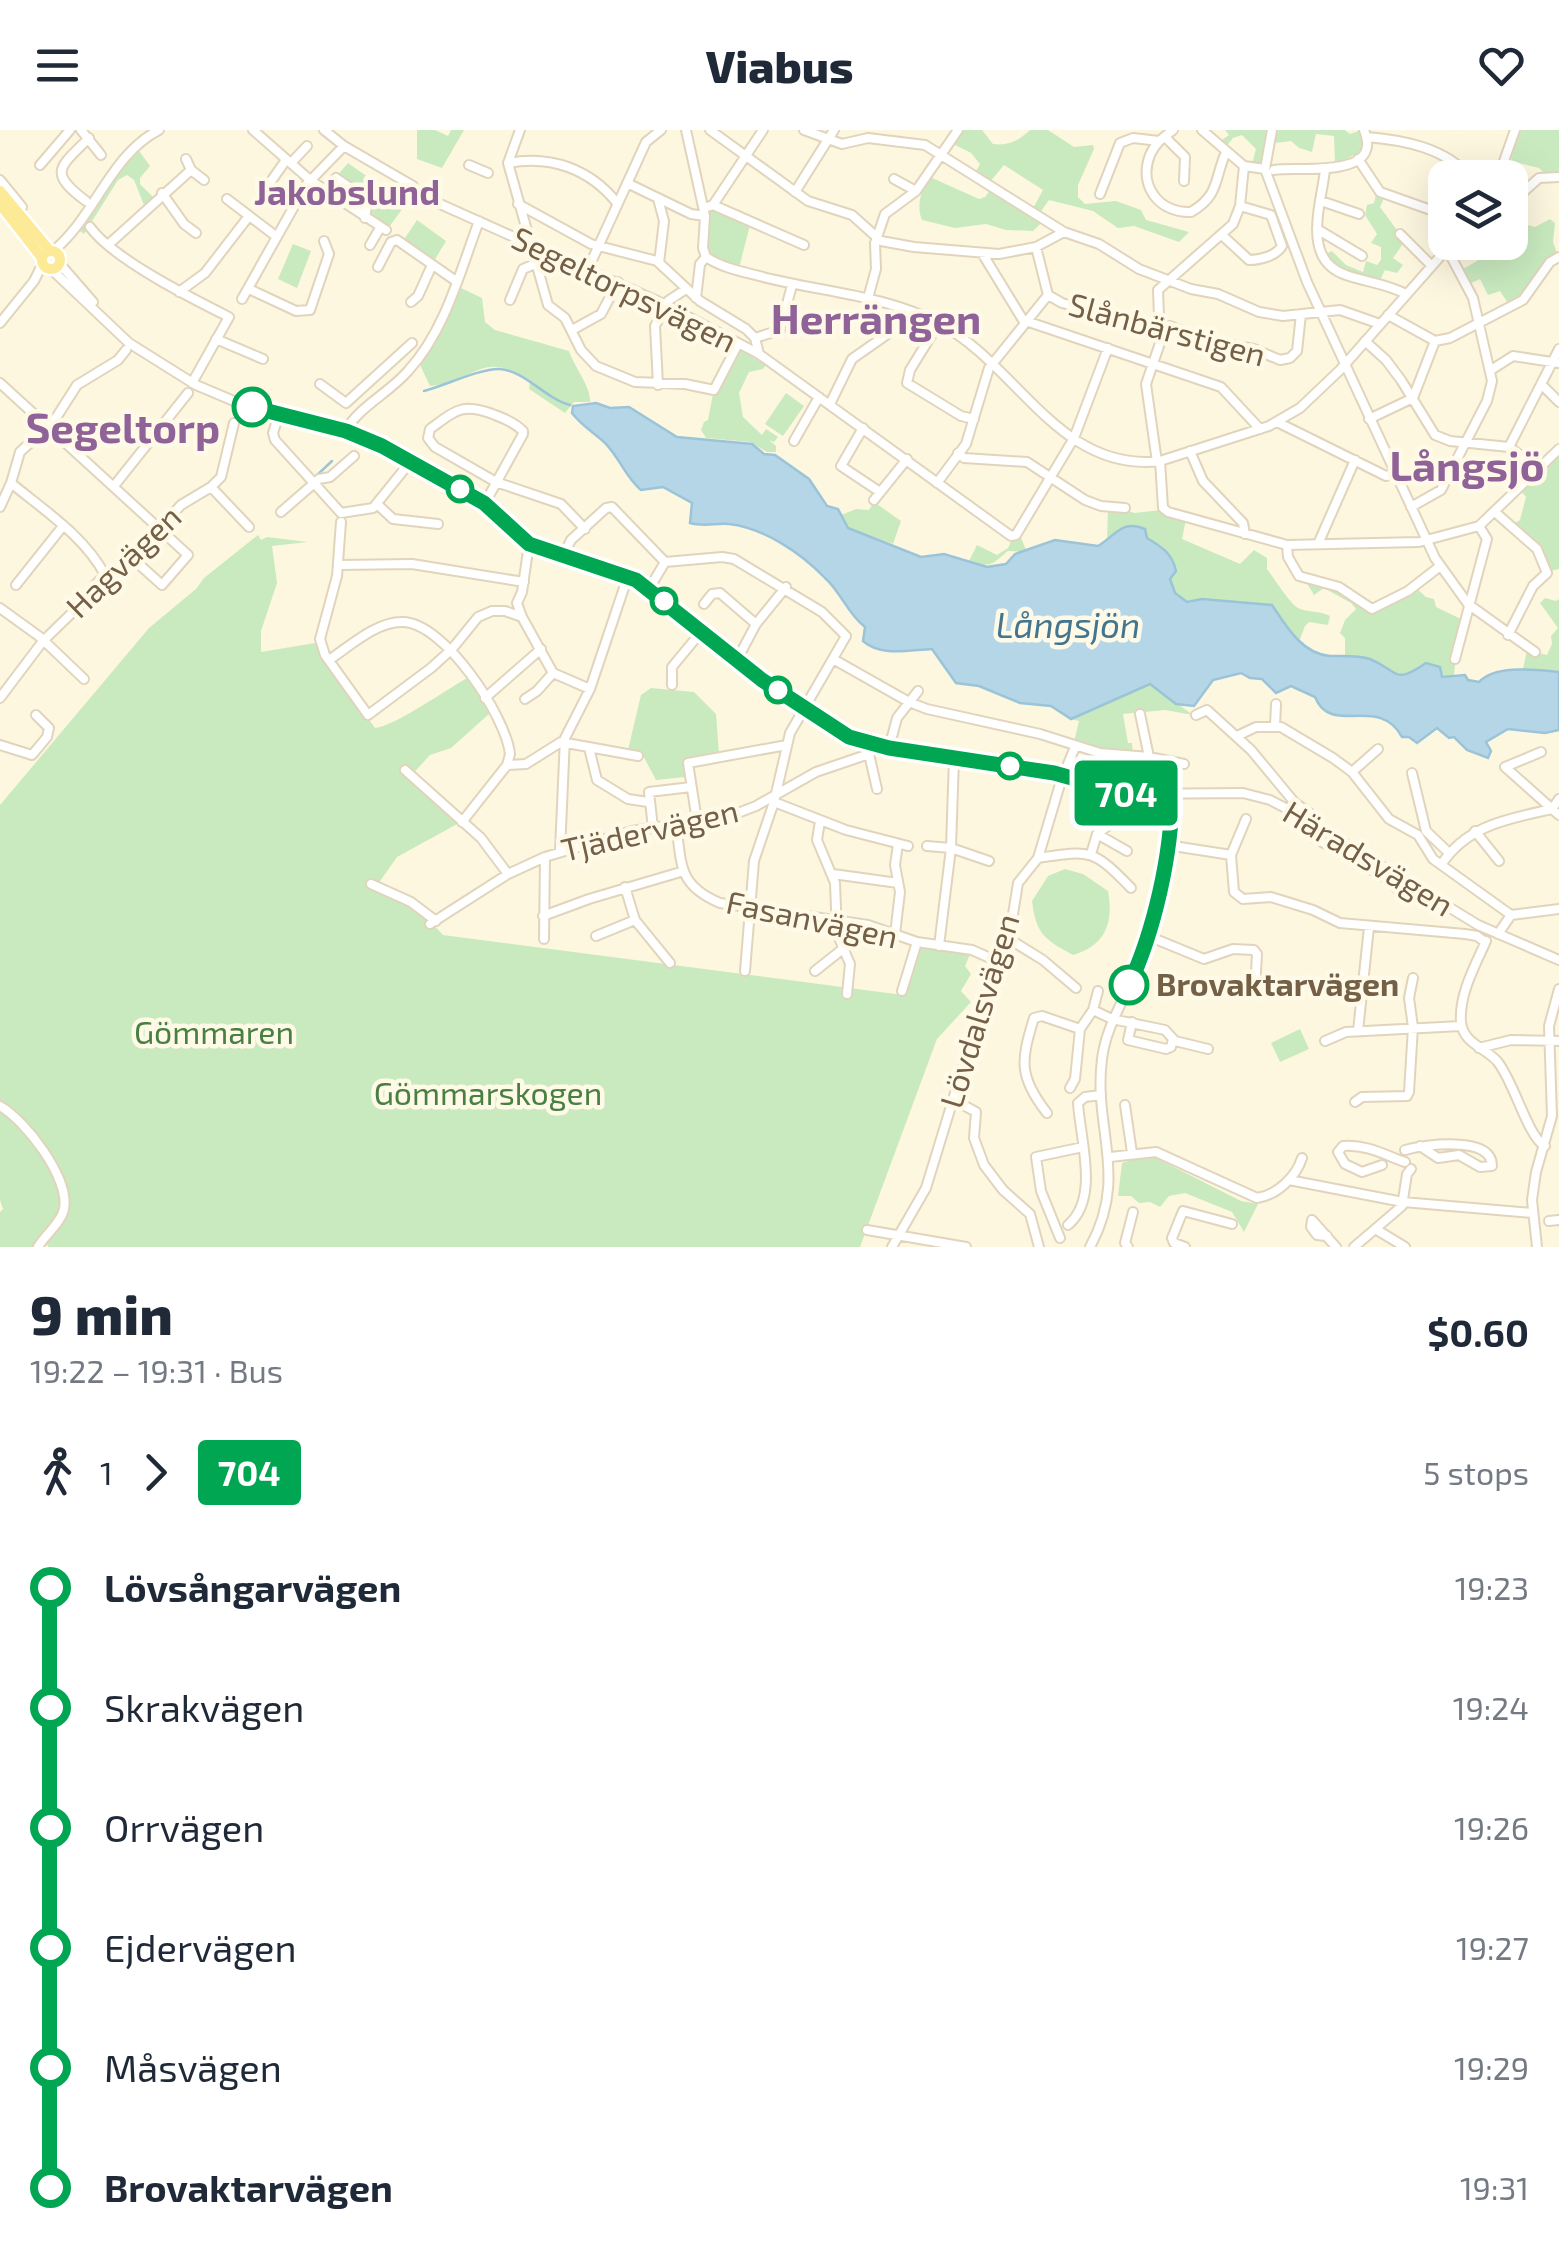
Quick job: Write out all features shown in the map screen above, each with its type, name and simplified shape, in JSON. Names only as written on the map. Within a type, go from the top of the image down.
[{"type":"main road","name":"Häradsvägen","points":[[0,191],[51,260]]},
{"type":"main road","name":"Häradsvägen","points":[[0,204],[51,260]]},
{"type":"street","points":[[40,165],[70,130]]},
{"type":"street","points":[[80,130],[102,155]]},
{"type":"street","points":[[0,323],[128,154],[159,130]]},
{"type":"street","points":[[253,130],[310,180],[383,229],[370,245]]},
{"type":"street","points":[[324,130],[413,186]]},
{"type":"street","points":[[520,130],[508,162],[548,306],[565,318],[581,350],[596,366],[635,382],[685,384],[714,390],[738,344]]},
{"type":"street","points":[[642,130],[650,139]]},
{"type":"street","points":[[588,268],[627,183],[650,139],[660,130]]},
{"type":"street","points":[[686,130],[707,210],[703,252],[706,257],[792,285],[868,298],[939,323],[960,336],[1052,423],[1120,462],[1158,462],[1276,422],[1310,400],[1437,260]]},
{"type":"street","points":[[710,130],[813,204],[852,215],[876,237],[914,247],[1010,253],[1064,232]]},
{"type":"street","points":[[707,210],[763,130]]},
{"type":"street","points":[[804,130],[842,144],[868,138],[925,145],[1064,232],[1089,239],[1139,269],[1191,289],[1218,294],[1259,312],[1283,316],[1340,310],[1380,324]]},
{"type":"street","points":[[796,192],[834,130]]},
{"type":"street","points":[[868,298],[876,269],[876,237],[885,214],[916,191],[958,130]]},
{"type":"street","points":[[1202,130],[1244,166],[1325,170],[1358,159]]},
{"type":"street","points":[[1272,130],[1272,182],[1318,312],[1426,541],[1468,604],[1534,652]]},
{"type":"street","points":[[1504,160],[1515,130]]},
{"type":"street","points":[[1406,143],[1410,131]]},
{"type":"street","points":[[1358,159],[1366,134],[1452,160]]},
{"type":"street","points":[[1166,136],[1149,162],[1152,192],[1160,205],[1186,213],[1212,196],[1226,152]]},
{"type":"street","points":[[1100,194],[1120,142],[1133,138],[1166,136],[1186,157],[1184,182]]},
{"type":"street","points":[[86,200],[66,186],[61,172],[64,163],[89,138]]},
{"type":"street","points":[[267,187],[288,161],[307,146]]},
{"type":"street","points":[[192,383],[310,180],[344,146]]},
{"type":"street","points":[[186,159],[204,180]]},
{"type":"street","points":[[1358,159],[1380,192],[1428,208]]},
{"type":"street","points":[[508,162],[568,165],[582,172],[618,204]]},
{"type":"street","points":[[469,164],[488,173]]},
{"type":"street","points":[[1244,166],[1234,224],[1158,290],[1160,343],[1146,384],[1164,510],[1287,545],[1426,541],[1479,526],[1559,450]]},
{"type":"street","points":[[108,244],[192,170]]},
{"type":"street","points":[[1325,170],[1318,248],[1336,271],[1406,294]]},
{"type":"street","points":[[1528,188],[1542,176],[1559,177]]},
{"type":"street","points":[[324,190],[336,178],[368,200],[365,218]]},
{"type":"street","points":[[894,179],[916,191]]},
{"type":"street","points":[[0,180],[22,207]]},
{"type":"street","points":[[627,183],[691,214],[707,210],[804,245]]},
{"type":"street","points":[[162,193],[184,224],[196,233]]},
{"type":"street","name":"Segeltorpsvägen","points":[[427,194],[431,200],[666,305],[759,354],[1011,536],[1016,535],[1051,477]]},
{"type":"street","points":[[658,199],[664,221],[659,262]]},
{"type":"street","points":[[227,200],[277,236]]},
{"type":"street","points":[[1322,201],[1359,214]]},
{"type":"street","points":[[518,204],[597,246],[659,262],[696,298],[746,329],[759,354]]},
{"type":"street","points":[[1223,236],[1249,260],[1279,252],[1282,246],[1271,214],[1240,206]]},
{"type":"street","points":[[179,292],[205,274],[249,216]]},
{"type":"street","points":[[346,431],[357,414],[408,371],[434,332],[479,222]]},
{"type":"street","points":[[90,227],[108,244],[179,292],[229,317]]},
{"type":"street","points":[[1317,229],[1362,256]]},
{"type":"street","points":[[1400,234],[1431,266]]},
{"type":"street","points":[[378,267],[393,240],[456,282]]},
{"type":"street","points":[[249,289],[296,311],[309,310],[329,254],[324,241]]},
{"type":"street","name":"Slånbärstigen","points":[[1036,246],[1048,296],[1133,322],[1180,328],[1203,340],[1254,349],[1285,360],[1297,351],[1301,314]]},
{"type":"street","points":[[982,253],[1028,322],[1221,387],[1260,429]]},
{"type":"street","points":[[696,298],[700,264],[706,257]]},
{"type":"street","points":[[1388,315],[1434,341],[1456,336],[1523,300],[1550,262],[1559,257]]},
{"type":"street","name":"Häradsvägen","points":[[51,260],[149,358],[192,383],[241,404],[346,431],[411,461],[484,503],[529,544],[628,576],[737,660],[849,737],[889,748],[1064,775],[1129,794],[1217,790],[1276,803],[1497,933],[1557,959]]},
{"type":"street","points":[[1411,507],[1441,490],[1487,401],[1492,382],[1473,298],[1456,260]]},
{"type":"street","points":[[510,300],[523,269],[535,264]]},
{"type":"street","points":[[411,302],[418,296],[432,265]]},
{"type":"street","points":[[572,330],[601,314],[618,282]]},
{"type":"street","points":[[754,338],[780,330],[792,285]]},
{"type":"street","points":[[658,385],[654,330],[666,305],[686,289]]},
{"type":"street","points":[[937,483],[966,444],[991,366],[1048,296]]},
{"type":"street","points":[[830,404],[852,359],[899,326],[908,312]]},
{"type":"street","points":[[939,323],[910,370],[907,383],[961,416],[974,419]]},
{"type":"street","points":[[216,339],[263,359]]},
{"type":"street","points":[[1365,341],[1386,360],[1436,435],[1508,448],[1538,468]]},
{"type":"street","points":[[1369,419],[1413,398],[1434,341]]},
{"type":"street","points":[[320,384],[346,403],[412,343]]},
{"type":"street","points":[[1051,477],[1074,438],[1108,348]]},
{"type":"street","points":[[1508,448],[1555,364],[1559,349]]},
{"type":"street","points":[[0,507],[20,452],[49,427],[77,386],[118,360],[126,350]]},
{"type":"street","points":[[1491,370],[1513,356],[1555,364]]},
{"type":"street","points":[[395,358],[408,371]]},
{"type":"street","points":[[0,383],[188,555],[166,584],[160,584],[132,558]]},
{"type":"street","points":[[1541,384],[1559,402]]},
{"type":"street","points":[[114,486],[188,393]]},
{"type":"street","points":[[794,440],[820,397]]},
{"type":"street","points":[[484,503],[496,482],[523,434],[513,422],[468,408],[454,412],[428,432],[429,440],[441,453],[496,482],[561,504],[584,528]]},
{"type":"street","points":[[278,414],[272,432],[275,440],[341,518],[339,565],[321,628],[322,648],[368,716],[452,649],[482,614],[506,610],[522,617]]},
{"type":"street","points":[[1276,422],[1386,476],[1395,474]]},
{"type":"street","name":"Hagvägen","points":[[0,698],[44,641],[105,576],[132,558],[181,505],[211,487],[225,468],[234,424]]},
{"type":"street","points":[[863,428],[840,466],[877,496],[908,459]]},
{"type":"street","points":[[262,432],[272,432]]},
{"type":"street","points":[[1190,451],[1203,482],[1244,524],[1246,534]]},
{"type":"street","points":[[958,454],[964,458],[1019,459],[1092,503],[1124,508]]},
{"type":"street","points":[[281,512],[354,456]]},
{"type":"street","points":[[1318,544],[1355,460]]},
{"type":"street","points":[[341,518],[368,511],[378,504],[411,461]]},
{"type":"street","points":[[11,483],[92,552],[105,576]]},
{"type":"street","points":[[211,487],[249,527]]},
{"type":"street","points":[[378,504],[392,519],[438,524]]},
{"type":"street","points":[[563,556],[571,540],[610,506],[665,562],[728,558],[786,587],[844,633],[845,642],[804,708],[787,745],[754,861],[745,971]]},
{"type":"street","points":[[1496,513],[1537,550],[1547,573],[1533,586],[1508,634]]},
{"type":"street","points":[[16,586],[63,526]]},
{"type":"street","points":[[1454,659],[1487,539],[1479,526]]},
{"type":"street","points":[[529,544],[524,582],[516,603],[553,673],[590,689]]},
{"type":"street","points":[[1287,545],[1288,557],[1300,576],[1338,587],[1372,609],[1408,591],[1440,567]]},
{"type":"street","points":[[649,589],[665,562]]},
{"type":"street","points":[[339,565],[412,564],[524,582]]},
{"type":"street","points":[[560,851],[565,743],[590,689],[628,576]]},
{"type":"street","points":[[737,660],[756,624],[786,587]]},
{"type":"street","points":[[704,604],[712,594],[720,593],[756,624]]},
{"type":"street","points":[[0,608],[44,641],[84,679]]},
{"type":"street","points":[[328,660],[373,631],[402,622],[427,629],[452,649],[485,698],[510,747],[507,765],[462,822]]},
{"type":"street","points":[[672,684],[672,666],[702,632]]},
{"type":"street","points":[[485,698],[541,650]]},
{"type":"street","points":[[834,659],[909,702],[1040,734],[1075,747],[1184,764]]},
{"type":"street","points":[[526,699],[553,673]]},
{"type":"street","points":[[889,748],[897,718],[918,691]]},
{"type":"street","points":[[1276,704],[1276,726]]},
{"type":"street","points":[[1196,715],[1207,710],[1237,736],[1295,804],[1314,817]]},
{"type":"street","points":[[1140,714],[1149,757]]},
{"type":"street","points":[[0,745],[32,755],[47,738],[50,728],[36,716]]},
{"type":"street","points":[[1237,736],[1256,727],[1285,728],[1352,772],[1385,815],[1416,833],[1440,864],[1512,915],[1559,909]]},
{"type":"street","points":[[507,765],[526,764],[559,742],[638,756]]},
{"type":"street","points":[[697,822],[687,765],[690,762],[787,745]]},
{"type":"street","name":"Lövdalsvägen","points":[[892,1247],[926,1188],[986,994],[1009,939],[1018,884],[1038,858],[1075,747]]},
{"type":"street","points":[[588,748],[596,780],[628,799],[648,802]]},
{"type":"street","points":[[1352,772],[1378,750]]},
{"type":"street","points":[[1540,752],[1505,767],[1556,812]]},
{"type":"street","name":"Tjädervägen","points":[[371,884],[412,902],[433,922],[508,874],[545,856],[653,828],[742,811],[831,766],[869,754],[876,790]]},
{"type":"street","points":[[939,946],[951,848],[954,758]]},
{"type":"street","points":[[405,770],[482,838],[508,874]]},
{"type":"street","points":[[1412,773],[1426,831],[1449,852]]},
{"type":"street","points":[[653,828],[648,802],[652,791],[691,787]]},
{"type":"street","points":[[1276,803],[1284,789]]},
{"type":"street","points":[[1090,1247],[1106,1207],[1110,1156],[1101,1060],[1112,1018],[1148,936],[1168,845],[1172,794]]},
{"type":"street","points":[[775,797],[820,821],[908,846]]},
{"type":"street","points":[[1556,812],[1559,799]]},
{"type":"street","points":[[1440,864],[1475,831],[1556,812]]},
{"type":"street","points":[[1091,854],[1097,834],[1117,819]]},
{"type":"street","points":[[1246,819],[1231,854],[1234,892],[1240,898],[1271,898],[1314,910],[1336,922],[1466,934],[1486,942]]},
{"type":"street","points":[[820,821],[817,840],[832,874],[838,900],[836,920],[850,964],[847,994]]},
{"type":"street","name":"Fasanvägen","points":[[676,824],[690,886],[720,903],[836,920],[916,942],[972,950],[999,962]]},
{"type":"street","points":[[1475,831],[1499,861]]},
{"type":"street","points":[[1097,834],[1127,851]]},
{"type":"street","name":"Häradsvägen","points":[[1315,838],[1388,878],[1401,896],[1411,884]]},
{"type":"street","points":[[895,934],[898,844]]},
{"type":"street","points":[[1168,845],[1231,854]]},
{"type":"street","points":[[927,846],[951,848],[989,861]]},
{"type":"street","points":[[1038,858],[1067,852],[1091,854],[1104,860],[1131,888]]},
{"type":"street","points":[[544,939],[545,856]]},
{"type":"street","points":[[543,916],[684,872]]},
{"type":"street","points":[[832,874],[898,883]]},
{"type":"street","points":[[626,888],[634,920],[670,964]]},
{"type":"street","points":[[1512,915],[1486,942],[1464,995],[1462,1026],[1469,1040],[1495,1059],[1512,1084],[1534,1139],[1545,1146]]},
{"type":"street","points":[[596,936],[634,920]]},
{"type":"street","points":[[1358,1031],[1369,926]]},
{"type":"street","points":[[1148,936],[1204,959],[1233,948],[1254,950],[1255,989]]},
{"type":"street","points":[[1009,939],[1043,960],[1076,988]]},
{"type":"street","points":[[902,991],[916,942]]},
{"type":"street","points":[[815,971],[844,948]]},
{"type":"street","points":[[1355,1102],[1362,1098],[1406,1096],[1413,978]]},
{"type":"street","points":[[1537,1247],[1532,1213],[1536,1172],[1553,1106],[1548,1040],[1550,1013],[1559,989]]},
{"type":"street","points":[[1070,1088],[1075,1079],[1080,1028],[1093,1010],[1098,991]]},
{"type":"street","points":[[1093,1010],[1166,1030],[1173,1039],[1208,1050]]},
{"type":"street","points":[[1046,1113],[1022,1062],[1034,1018],[1042,1016],[1080,1028]]},
{"type":"street","points":[[1132,1022],[1128,1040],[1166,1049],[1173,1039]]},
{"type":"street","points":[[1325,1041],[1336,1034],[1358,1031],[1462,1026]]},
{"type":"street","points":[[1480,1048],[1511,1040],[1559,1041]]},
{"type":"street","points":[[1068,1225],[1078,1213],[1084,1189],[1078,1104],[1085,1097],[1102,1095]]},
{"type":"street","points":[[954,1100],[976,1112],[974,1138],[984,1165],[1030,1214],[1040,1247]]},
{"type":"street","points":[[1125,1105],[1132,1154]]},
{"type":"street","points":[[0,1106],[18,1117],[34,1137],[64,1196],[60,1218],[38,1247]]},
{"type":"street","points":[[1434,1144],[1446,1156]]},
{"type":"street","points":[[1405,1150],[1420,1146],[1434,1144],[1486,1150],[1492,1157],[1492,1166],[1480,1168],[1461,1156],[1438,1158],[1420,1146]]},
{"type":"street","points":[[1457,1145],[1461,1156]]},
{"type":"street","points":[[1354,1247],[1404,1202],[1408,1166],[1385,1152],[1357,1146],[1344,1146],[1338,1152],[1345,1164],[1362,1172],[1382,1165]]},
{"type":"street","points":[[1060,1238],[1042,1191],[1036,1157],[1083,1147]]},
{"type":"street","points":[[1110,1156],[1156,1152],[1257,1198],[1268,1196],[1289,1180],[1302,1158]]},
{"type":"street","points":[[1289,1180],[1404,1202],[1532,1213]]},
{"type":"street","points":[[1185,1247],[1172,1238],[1183,1211],[1232,1224]]},
{"type":"street","points":[[1128,1247],[1132,1212]]},
{"type":"street","points":[[1548,1222],[1559,1220]]},
{"type":"street","points":[[867,1230],[966,1247]]},
{"type":"street","points":[[1377,1230],[1406,1247]]},
{"type":"street","points":[[1327,1236],[1336,1247]]},
{"type":"green space","points":[[417,130],[435,130],[448,136],[451,130],[464,130],[442,168],[417,159]]},
{"type":"green space","points":[[964,130],[982,130],[993,144],[1013,142],[1030,130],[1048,130],[1074,147],[1093,145],[1078,185],[1078,197],[1085,204],[1116,201],[1141,210],[1146,220],[1189,232],[1179,242],[1134,226],[1118,228],[1093,211],[1049,200],[1039,214],[1032,210],[1043,190],[1004,165],[989,183],[974,175],[980,164],[971,153],[949,142]]},
{"type":"green space","points":[[1225,130],[1266,130],[1262,162],[1252,164],[1256,149],[1242,135],[1233,138],[1225,148],[1219,142],[1229,135]]},
{"type":"green space","points":[[1278,130],[1345,130],[1350,134],[1361,130],[1363,151],[1335,164],[1334,136],[1316,134],[1312,152],[1291,141],[1275,143]]},
{"type":"green space","points":[[1519,130],[1559,130],[1559,173],[1543,172],[1528,165],[1528,160],[1511,160]]},
{"type":"green space","points":[[137,148],[150,166],[140,184],[154,198],[144,205],[134,180],[127,175],[118,180],[84,234],[80,231],[88,219],[85,216]]},
{"type":"green space","points":[[348,163],[406,204],[389,227],[371,217],[370,199],[337,176]]},
{"type":"green space","points":[[930,177],[979,199],[991,189],[1043,221],[1033,231],[986,224],[955,228],[922,220],[920,198]]},
{"type":"green space","points":[[1377,190],[1385,196],[1380,207],[1405,241],[1393,258],[1403,265],[1397,273],[1385,270],[1379,282],[1337,270],[1324,255],[1332,251],[1346,265],[1363,272],[1366,261],[1377,265],[1381,247],[1371,243],[1377,234],[1365,215]]},
{"type":"green space","points":[[716,209],[750,225],[739,268],[711,257],[708,250],[708,212]]},
{"type":"green space","points":[[1550,219],[1555,223],[1553,242],[1557,253],[1517,298],[1508,303],[1500,291],[1488,295],[1480,279],[1469,284],[1463,269],[1477,260],[1528,260],[1528,225],[1535,227]]},
{"type":"green space","points":[[417,220],[446,241],[434,261],[403,241]]},
{"type":"green space","points":[[293,244],[311,251],[297,288],[278,279]]},
{"type":"green space","points":[[461,288],[482,298],[485,322],[495,330],[569,351],[590,402],[574,402],[565,413],[529,389],[530,381],[500,367],[430,386],[420,365],[436,342]]},
{"type":"green space","points":[[738,349],[766,365],[749,372],[739,393],[743,417],[762,435],[766,429],[778,437],[774,442],[769,440],[776,446],[776,452],[767,452],[750,442],[706,438],[701,430],[708,420],[713,394]]},
{"type":"green space","points":[[786,393],[804,406],[783,436],[765,424]]},
{"type":"green space","points":[[1559,451],[1559,569],[1549,571],[1538,547],[1512,525],[1520,520],[1526,497],[1520,490]]},
{"type":"green space","points":[[874,502],[901,521],[893,544],[848,528],[841,515],[856,509],[869,510]]},
{"type":"green space","points":[[1108,509],[1135,513],[1161,510],[1186,519],[1182,539],[1240,564],[1254,550],[1267,558],[1267,569],[1295,606],[1330,616],[1328,625],[1309,622],[1299,642],[1272,605],[1202,599],[1187,602],[1175,593],[1170,579],[1176,571],[1167,551],[1141,539],[1107,539]]},
{"type":"green space","name":"Gömmaren","points":[[258,535],[261,540],[267,537],[308,542],[272,546],[277,583],[261,631],[261,652],[315,643],[375,728],[408,714],[469,677],[489,714],[451,748],[430,755],[409,778],[459,823],[397,857],[372,887],[421,911],[443,935],[903,995],[918,946],[971,952],[965,966],[971,974],[961,991],[971,1002],[937,1039],[860,1247],[48,1247],[47,1242],[43,1247],[0,1247],[0,805],[149,628]]},
{"type":"green space","points":[[1021,538],[1027,552],[1008,551],[987,565],[969,561],[977,545],[997,555],[1008,548],[1012,539]]},
{"type":"green space","points":[[1303,577],[1339,587],[1367,609],[1415,587],[1434,599],[1436,607],[1461,619],[1452,657],[1454,676],[1442,677],[1422,665],[1403,674],[1368,659],[1345,656],[1345,638],[1340,633],[1345,620],[1356,609],[1324,588],[1314,595]]},
{"type":"green space","points":[[1545,598],[1559,599],[1559,671],[1523,669],[1527,650],[1547,655],[1551,636],[1558,628],[1540,603]]},
{"type":"green space","points":[[1150,684],[1193,715],[1165,710],[1123,714],[1133,755],[1073,746],[1079,721],[1071,719]]},
{"type":"green space","points":[[651,688],[694,692],[716,714],[719,753],[683,760],[685,777],[656,780],[640,750],[628,750],[641,695]]},
{"type":"green space","points":[[1065,869],[1083,874],[1108,891],[1110,903],[1105,932],[1093,946],[1073,955],[1043,934],[1032,901],[1048,876]]},
{"type":"green space","points":[[1300,1029],[1309,1049],[1280,1062],[1271,1043]]},
{"type":"green space","points":[[1141,1157],[1156,1158],[1241,1201],[1258,1204],[1244,1232],[1232,1212],[1185,1193],[1169,1196],[1160,1207],[1150,1202],[1139,1203],[1131,1196],[1118,1196],[1122,1163]]},
{"type":"water","name":"Långsjön","points":[[596,403],[610,408],[629,407],[677,437],[752,444],[809,479],[827,506],[838,509],[848,528],[921,557],[944,554],[987,567],[1006,564],[1015,554],[1055,540],[1098,546],[1119,530],[1137,526],[1145,529],[1147,538],[1172,560],[1176,571],[1170,579],[1175,593],[1187,602],[1202,599],[1272,605],[1296,638],[1320,654],[1366,658],[1402,675],[1426,663],[1440,667],[1442,677],[1465,675],[1468,680],[1479,682],[1506,670],[1559,672],[1559,730],[1545,733],[1508,729],[1486,742],[1491,751],[1488,758],[1467,750],[1437,728],[1417,743],[1402,737],[1381,718],[1332,714],[1315,697],[1291,686],[1276,693],[1262,679],[1241,673],[1213,680],[1194,706],[1176,704],[1150,684],[1071,719],[1051,706],[1020,703],[979,686],[956,683],[932,649],[887,651],[863,641],[865,627],[831,584],[781,543],[742,526],[690,523],[692,503],[663,487],[641,490],[609,448],[572,413],[573,406]]},
{"type":"waterway","points":[[424,391],[500,369],[570,405]]},
{"type":"waterway","points":[[315,477],[332,461]]},
{"type":"waterway","points":[[281,507],[308,483]]},
{"type":"bus line","name":"704","points":[[252,407],[346,431],[382,446],[484,503],[529,544],[636,580],[762,680],[849,737],[889,748],[1054,773],[1129,794],[1172,794],[1168,845],[1151,925],[1129,985]]},
{"type":"place","name":"Brovaktarvägen","points":[[1129,985]]},
{"type":"district","name":"Jakobslund","points":[[347,193]]},
{"type":"district","name":"Herrängen","points":[[876,319]]},
{"type":"district","name":"Segeltorp","points":[[123,428]]},
{"type":"district","name":"Långsjö","points":[[1467,466]]},
{"type":"park label","name":"Gömmarskogen","points":[[488,1094]]}]
